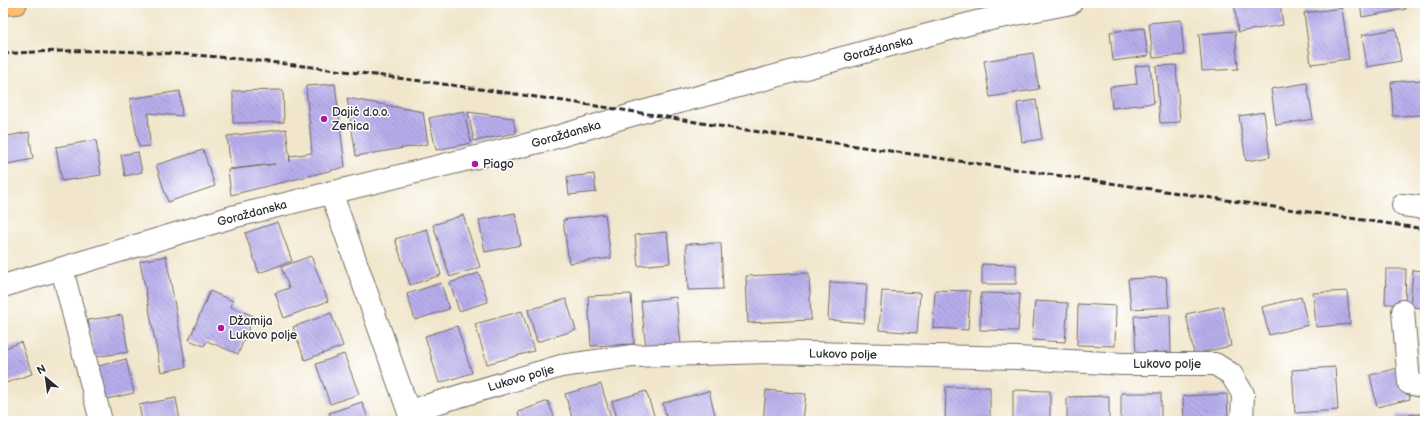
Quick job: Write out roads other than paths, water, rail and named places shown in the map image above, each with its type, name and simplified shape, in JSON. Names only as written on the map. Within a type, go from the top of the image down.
[{"type":"highway","points":[[3,4],[16,3]]},
{"type":"street","name":"Goraždanska","points":[[3,286],[232,217],[546,140],[642,112],[976,22],[1071,3]]},
{"type":"street","name":"Lukovo polje","points":[[331,192],[410,416],[561,366],[632,356],[769,352],[1017,358],[1123,364],[1215,364],[1231,374],[1243,394],[1242,421]]},
{"type":"street","points":[[1403,205],[1425,208]]},
{"type":"street","points":[[62,269],[101,421]]},
{"type":"street","points":[[1403,311],[1410,383],[1425,387]]},
{"type":"railway","points":[[3,54],[50,51],[143,52],[236,59],[329,69],[461,86],[719,126],[1425,229]]},
{"type":"place","name":"Dajić d.o.o. Zenica","points":[[324,119]]},
{"type":"place","name":"Piago","points":[[475,164]]},
{"type":"place","name":"Džamija Lukovo polje","points":[[221,328]]}]
